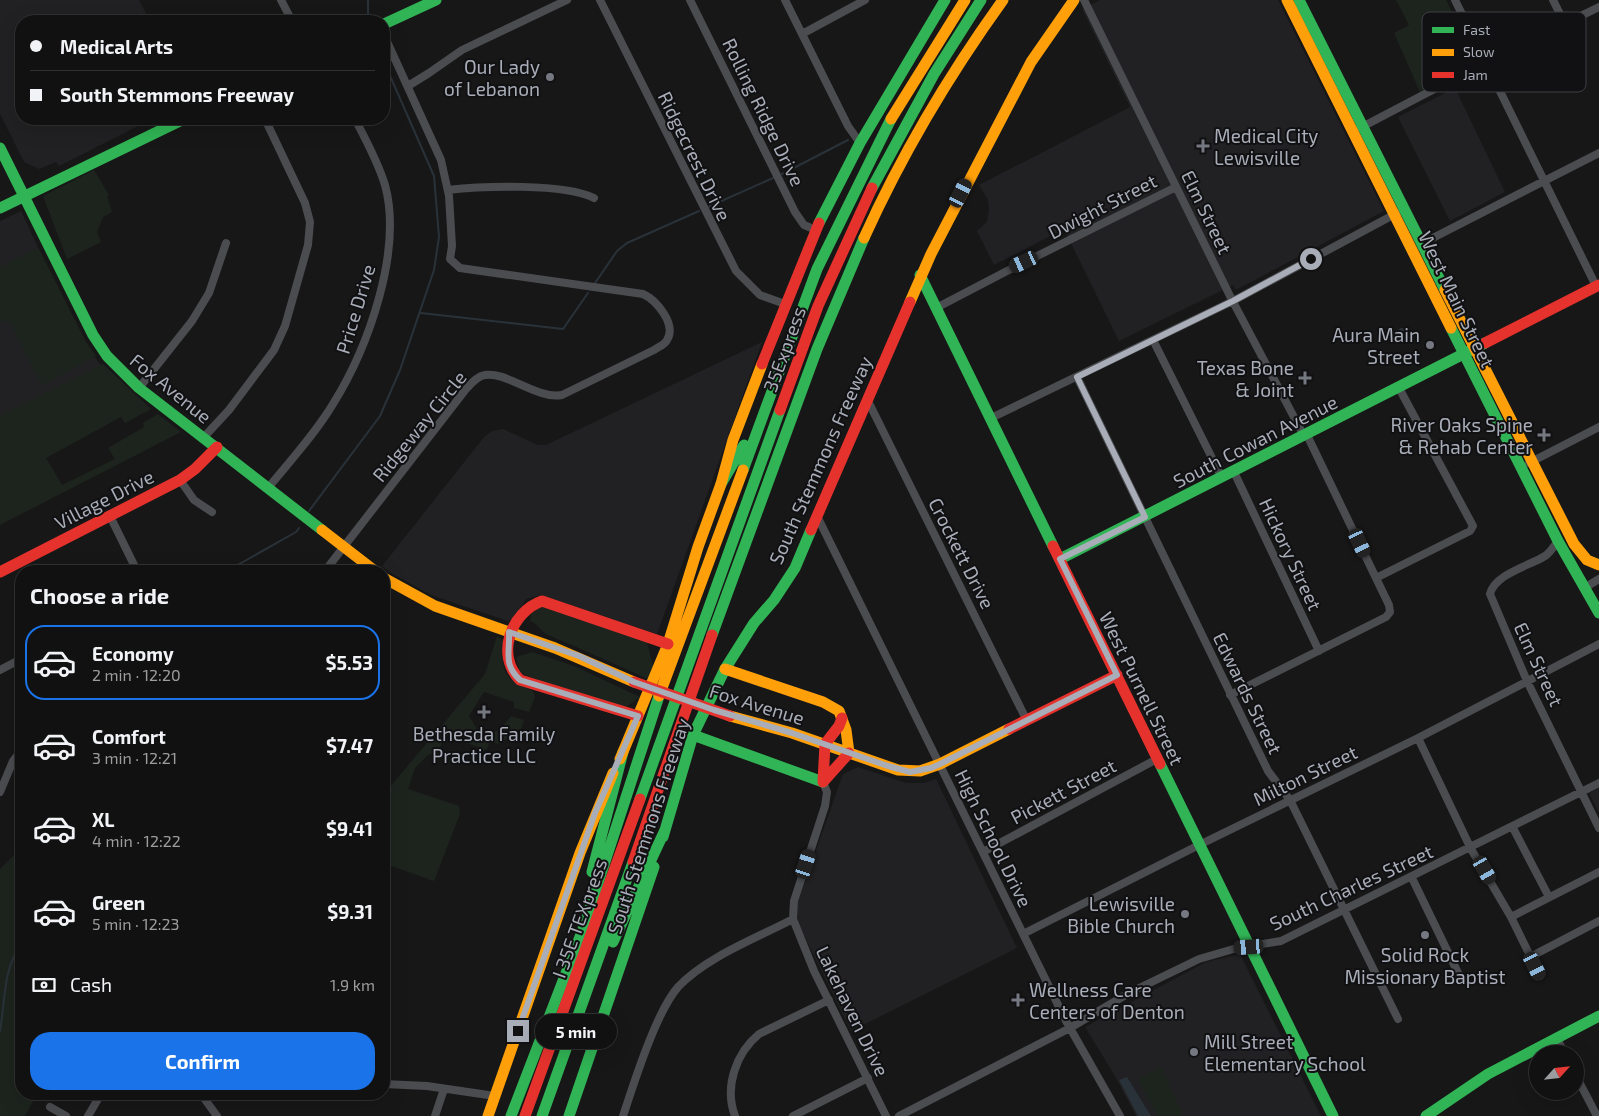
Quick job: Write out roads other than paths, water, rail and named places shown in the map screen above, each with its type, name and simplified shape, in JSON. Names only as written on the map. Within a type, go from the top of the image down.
[{"type":"main road","points":[[390,21],[436,0]]},
{"type":"main road","points":[[488,1116],[595,813],[623,752],[668,644],[698,547],[721,484],[733,440],[785,304],[816,230],[860,143],[902,69],[945,0]]},
{"type":"main road","name":"South Stemmons Freeway","points":[[511,1116],[583,929],[654,712],[816,269],[884,131],[964,0]]},
{"type":"main road","name":"35Express","points":[[664,731],[818,306],[836,264],[895,141],[940,63],[982,0]]},
{"type":"main road","name":"South Stemmons Freeway","points":[[542,1116],[686,714],[704,653],[830,316],[868,230],[910,147],[958,65],[1003,0]]},
{"type":"main road","name":"South Stemmons Freeway","points":[[569,1116],[665,830],[693,734],[725,669],[754,624],[774,600],[795,568],[818,518],[920,275],[1026,70],[1074,0]]},
{"type":"main road","name":"West Main Street","points":[[1287,0],[1358,129],[1469,351],[1532,461],[1574,544],[1580,554],[1597,565]]},
{"type":"main road","name":"West Main Street","points":[[1299,0],[1358,129]]},
{"type":"main road","points":[[0,208],[172,125]]},
{"type":"main road","name":"Fox Avenue","points":[[0,148],[93,335],[107,356],[139,388],[367,565]]},
{"type":"main road","name":"West Main Street","points":[[1400,211],[1422,243],[1521,468],[1558,541],[1586,587],[1599,613]]},
{"type":"main road","name":"West Purnell Street","points":[[920,275],[1333,1116]]},
{"type":"main road","name":"South Cowan Avenue","points":[[1060,559],[1306,436],[1598,286]]},
{"type":"main road","points":[[721,484],[743,446],[756,431]]},
{"type":"main road","name":"Village Drive","points":[[0,572],[180,480],[217,447]]},
{"type":"main road","name":"Fox Avenue","points":[[390,582],[407,595],[436,608],[579,656],[634,682],[730,716],[826,744],[910,772],[925,770],[940,764],[1117,675]]},
{"type":"main road","points":[[638,716],[520,680],[512,672],[507,659],[509,632],[536,602],[548,601],[668,644]]},
{"type":"main road","points":[[507,659],[515,647],[527,638],[524,614]]},
{"type":"main road","points":[[725,669],[823,702],[839,711],[849,753],[823,782]]},
{"type":"main road","points":[[823,782],[826,744],[840,726],[842,718]]},
{"type":"main road","name":"I 35E TEXpress","points":[[525,1116],[664,731]]},
{"type":"main road","points":[[693,734],[823,782]]},
{"type":"main road","points":[[583,929],[587,892],[623,752]]},
{"type":"main road","points":[[553,1086],[607,955],[665,830]]},
{"type":"main road","points":[[1426,1116],[1471,1084],[1556,1037],[1599,1016]]},
{"type":"street","points":[[408,86],[462,50],[567,0]]},
{"type":"street","name":"Ridgecrest Drive","points":[[600,0],[736,271],[760,295],[785,304]]},
{"type":"street","name":"Rolling Ridge Drive","points":[[690,0],[795,212],[804,225],[816,230]]},
{"type":"street","points":[[786,0],[848,126],[860,143]]},
{"type":"street","points":[[802,34],[865,0]]},
{"type":"street","points":[[1455,0],[1461,12]]},
{"type":"street","points":[[1553,0],[1559,12]]},
{"type":"street","points":[[284,1],[290,15]]},
{"type":"street","name":"Elm Street","points":[[1087,1],[1233,301],[1306,436],[1376,578],[1390,612],[1386,617],[1319,650]]},
{"type":"street","points":[[1586,14],[1599,7]]},
{"type":"street","points":[[390,48],[435,145],[448,190],[479,186],[513,187],[582,192],[594,198]]},
{"type":"street","points":[[1358,129],[1429,92]]},
{"type":"street","points":[[1501,92],[1598,286]]},
{"type":"street","points":[[204,437],[229,410],[274,350],[285,326],[308,245],[310,222],[305,202],[269,125]]},
{"type":"street","name":"Price Drive","points":[[268,488],[323,419],[353,369],[367,335],[382,282],[389,247],[388,205],[384,184],[359,125]]},
{"type":"street","points":[[1422,243],[1599,153]]},
{"type":"street","name":"Dwight Street","points":[[936,308],[1007,270],[1176,187]]},
{"type":"street","name":"Ridgeway Circle","points":[[344,548],[466,389],[479,377],[492,375],[555,396],[654,350],[667,340],[669,326],[666,319],[656,303],[643,294],[460,268],[450,258],[451,226],[448,190]]},
{"type":"street","points":[[991,418],[1233,301],[1400,211]]},
{"type":"street","points":[[139,388],[192,321],[209,293],[226,243]]},
{"type":"street","points":[[1153,340],[1222,478]]},
{"type":"street","name":"Edwards Street","points":[[1077,377],[1268,771],[1290,800],[1398,1019]]},
{"type":"street","points":[[1376,578],[1470,531],[1473,526],[1399,388]]},
{"type":"street","name":"Crockett Drive","points":[[868,400],[1027,721]]},
{"type":"street","points":[[1521,468],[1599,427]]},
{"type":"street","name":"Hickory Street","points":[[1234,472],[1319,650]]},
{"type":"street","points":[[180,480],[194,500],[212,512]]},
{"type":"street","points":[[110,516],[134,565]]},
{"type":"street","name":"High School Drive","points":[[818,518],[1070,1028],[1120,1116]]},
{"type":"street","name":"Elm Street","points":[[1558,541],[1547,555],[1501,580],[1492,587],[1490,594],[1527,681],[1599,828]]},
{"type":"street","points":[[330,565],[344,548]]},
{"type":"street","points":[[1586,587],[1599,579]]},
{"type":"street","name":"Milton Street","points":[[1024,934],[1199,845],[1418,738],[1599,644]]},
{"type":"street","points":[[1230,694],[1319,650]]},
{"type":"street","points":[[0,670],[15,662]]},
{"type":"street","points":[[1418,738],[1471,849],[1511,917],[1540,976]]},
{"type":"street","points":[[0,792],[3,779],[15,758]]},
{"type":"street","name":"Pickett Street","points":[[983,852],[1157,759]]},
{"type":"street","points":[[623,1116],[656,1027],[679,986],[707,964],[793,919],[794,901],[826,806],[827,792],[823,782]]},
{"type":"street","name":"South Charles Street","points":[[899,1116],[1070,1028],[1122,996],[1199,959],[1218,952],[1281,942],[1513,828],[1599,783]]},
{"type":"street","points":[[1513,828],[1549,897]]},
{"type":"street","points":[[1511,917],[1599,872]]},
{"type":"street","points":[[1412,878],[1460,977]]},
{"type":"street","name":"Lakehaven Drive","points":[[793,919],[798,937],[886,1116]]},
{"type":"street","points":[[1530,957],[1599,921]]},
{"type":"street","points":[[735,1116],[730,1096],[732,1079],[742,1054],[753,1039],[759,1034],[829,1000]]},
{"type":"street","points":[[1556,1037],[1560,1045]]},
{"type":"street","points":[[793,1116],[868,1078]]},
{"type":"street","points":[[390,1084],[495,1096]]},
{"type":"street","points":[[435,1116],[444,1089]]},
{"type":"street","points":[[1584,1091],[1597,1116]]},
{"type":"street","points":[[88,1116],[97,1100]]},
{"type":"street","points":[[206,1100],[218,1116]]},
{"type":"street","points":[[50,1107],[66,1116]]},
{"type":"waterway","points":[[368,0],[368,15]]},
{"type":"waterway","points":[[309,511],[380,416],[400,370],[434,270],[439,237],[434,176],[390,76]]},
{"type":"waterway","points":[[782,174],[848,140]]},
{"type":"waterway","points":[[708,207],[773,178]]},
{"type":"waterway","points":[[595,283],[617,251],[627,243],[699,211]]},
{"type":"waterway","points":[[421,313],[563,329],[588,293]]},
{"type":"waterway","points":[[238,565],[296,532],[299,528]]},
{"type":"waterway","points":[[0,1031],[8,975],[15,954]]},
{"type":"place","name":"Our Lady of Lebanon","points":[[550,77]]},
{"type":"place","name":"Medical City Lewisville","points":[[1203,146]]},
{"type":"place","name":"Aura Main Street","points":[[1430,345]]},
{"type":"place","name":"Texas Bone & Joint","points":[[1305,378]]},
{"type":"place","name":"River Oaks Spine & Rehab Center","points":[[1544,435]]},
{"type":"place","name":"Bethesda Family Practice LLC","points":[[484,712]]},
{"type":"place","name":"Lewisville Bible Church","points":[[1185,914]]},
{"type":"place","name":"Solid Rock Missionary Baptist","points":[[1425,935]]},
{"type":"place","name":"Wellness Care Centers of Denton","points":[[1018,1000]]},
{"type":"place","name":"Mill Street Elementary School","points":[[1194,1052]]}]
